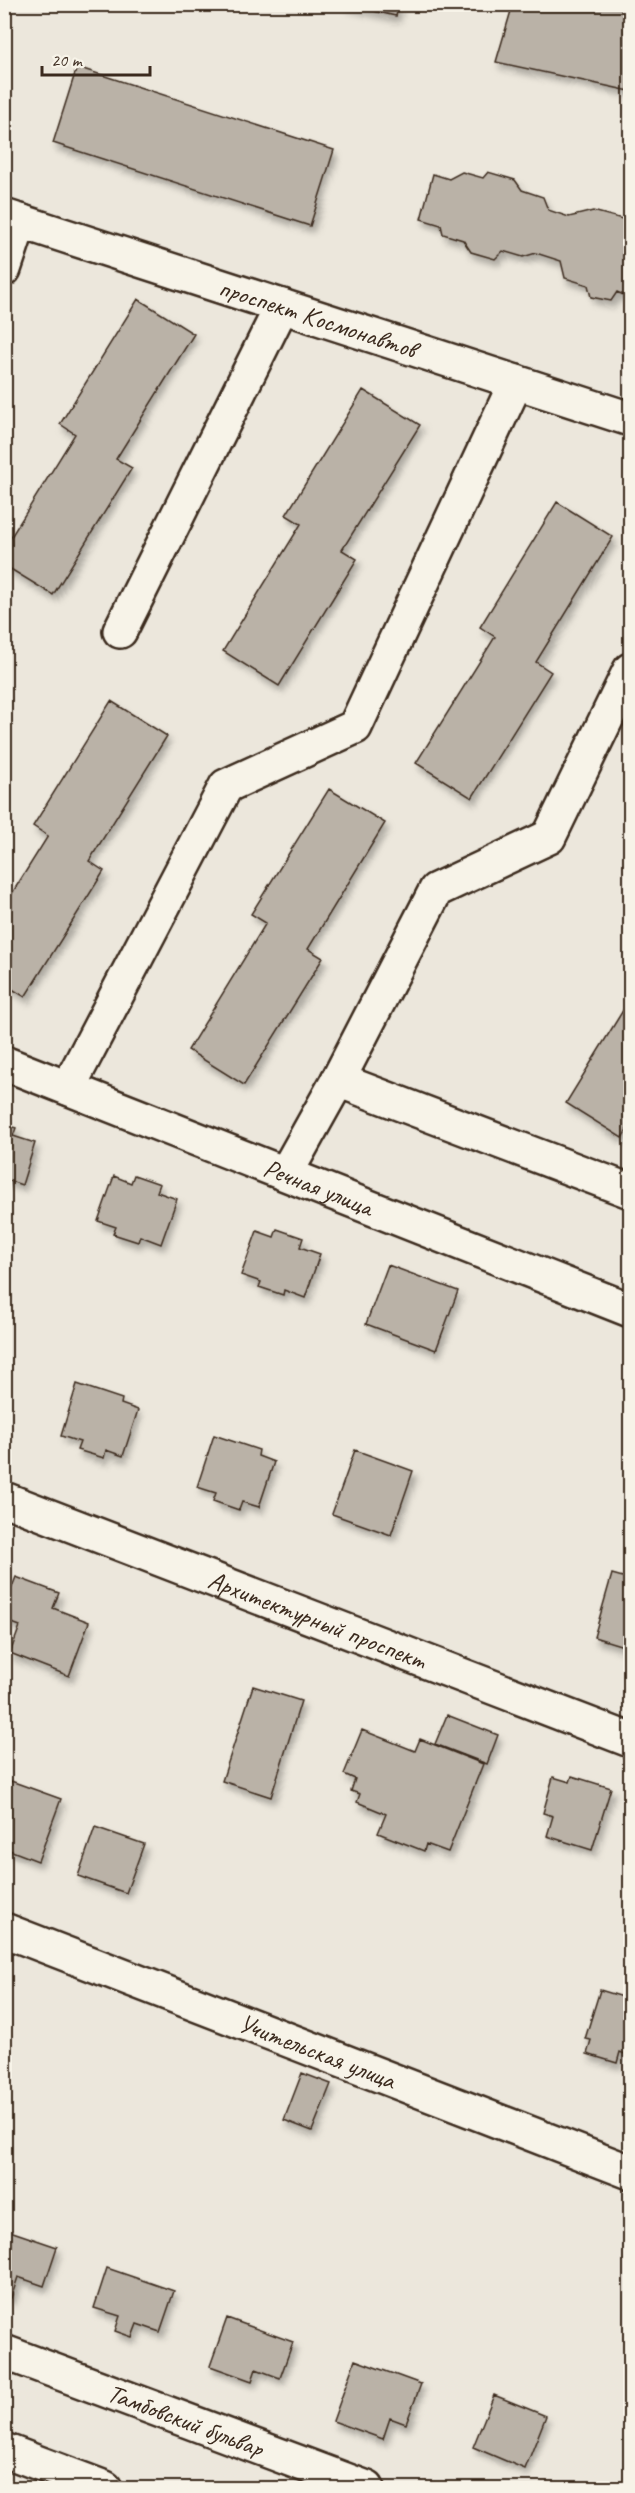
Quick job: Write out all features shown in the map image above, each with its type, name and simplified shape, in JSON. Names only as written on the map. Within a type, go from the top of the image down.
[{"type":"street","points":[[4,269],[12,219]]},
{"type":"street","name":"проспект Космонавтов","points":[[12,219],[630,419]]},
{"type":"street","points":[[120,631],[282,306]]},
{"type":"street","points":[[68,1088],[226,786],[355,727],[516,382]]},
{"type":"street","points":[[285,1173],[338,1080],[436,890],[549,837],[630,670]]},
{"type":"street","name":"Речная улица","points":[[4,1063],[630,1310]]},
{"type":"street","points":[[338,1080],[630,1191]]},
{"type":"street","name":"Архитектурный проспект","points":[[4,1499],[630,1740]]},
{"type":"street","name":"Учительская улица","points":[[4,1930],[630,2172]]},
{"type":"street","name":"Тамбовский бульвар","points":[[4,2352],[367,2488]]},
{"type":"street","points":[[4,2450],[105,2488]]},
{"type":"building","points":[[342,4],[399,4],[396,16]]},
{"type":"building","points":[[513,4],[630,4],[630,91],[496,62]]},
{"type":"building","points":[[77,67],[334,150],[310,226],[53,143]]},
{"type":"building","points":[[462,172],[483,178],[488,172],[515,180],[522,190],[543,197],[548,210],[569,217],[593,211],[630,221],[630,298],[617,292],[611,301],[591,297],[588,285],[565,278],[561,261],[536,253],[523,257],[503,251],[495,259],[471,252],[463,240],[443,234],[441,225],[421,219],[433,174],[449,179]]},
{"type":"building","points":[[138,299],[194,334],[116,459],[132,468],[53,595],[4,565],[4,548],[75,434],[60,424]]},
{"type":"building","points":[[363,390],[420,425],[342,550],[357,559],[279,686],[223,651],[301,524],[286,515]]},
{"type":"building","points":[[557,502],[613,537],[536,662],[551,672],[472,798],[416,763],[495,637],[480,627]]},
{"type":"building","points":[[111,701],[167,736],[89,861],[104,871],[25,997],[4,984],[4,906],[48,836],[33,826]]},
{"type":"building","points":[[329,789],[385,823],[308,949],[323,958],[244,1085],[188,1050],[266,923],[251,914]]},
{"type":"building","points":[[630,999],[630,1124],[622,1138],[566,1103]]},
{"type":"building","points":[[4,1124],[16,1128],[13,1136],[35,1143],[22,1185],[4,1179]]},
{"type":"building","points":[[134,1175],[160,1184],[157,1192],[177,1199],[161,1244],[140,1236],[138,1242],[113,1234],[116,1227],[98,1221],[114,1176],[131,1183]]},
{"type":"building","points":[[277,1229],[303,1238],[300,1247],[320,1254],[305,1298],[284,1290],[283,1295],[259,1287],[261,1282],[241,1275],[257,1231],[274,1237]]},
{"type":"building","points":[[388,1265],[458,1291],[436,1350],[366,1324]]},
{"type":"building","points":[[77,1384],[122,1399],[121,1404],[138,1410],[123,1456],[106,1450],[104,1458],[77,1450],[80,1442],[61,1436]]},
{"type":"building","points":[[214,1435],[259,1450],[258,1456],[274,1462],[259,1507],[242,1502],[239,1510],[213,1501],[216,1493],[197,1487]]},
{"type":"building","points":[[355,1450],[413,1471],[391,1535],[332,1514]]},
{"type":"building","points":[[612,1574],[630,1579],[630,1648],[594,1637]]},
{"type":"building","points":[[16,1577],[59,1593],[53,1608],[89,1622],[69,1676],[10,1653],[20,1626],[4,1620],[4,1607]]},
{"type":"building","points":[[253,1686],[301,1701],[271,1797],[222,1781]]},
{"type":"building","points":[[447,1715],[498,1735],[487,1764],[435,1744]]},
{"type":"building","points":[[362,1730],[415,1751],[420,1739],[483,1764],[448,1852],[426,1844],[424,1851],[378,1833],[386,1814],[357,1802],[360,1794],[351,1791],[355,1779],[344,1774]]},
{"type":"building","points":[[572,1776],[611,1788],[592,1850],[547,1836],[553,1816],[543,1813],[553,1777],[570,1782]]},
{"type":"building","points":[[11,1781],[61,1799],[38,1861],[4,1848],[4,1798]]},
{"type":"building","points":[[95,1827],[144,1844],[126,1893],[78,1876]]},
{"type":"building","points":[[600,1990],[630,1999],[630,2056],[620,2052],[617,2063],[587,2054],[591,2040],[585,2039]]},
{"type":"building","points":[[302,2073],[331,2084],[312,2131],[284,2120]]},
{"type":"building","points":[[4,2229],[57,2247],[44,2286],[18,2277],[11,2298],[4,2296]]},
{"type":"building","points":[[107,2268],[174,2291],[160,2332],[137,2324],[132,2337],[115,2331],[120,2316],[94,2308]]},
{"type":"building","points":[[227,2318],[293,2342],[280,2378],[256,2369],[252,2381],[210,2366]]},
{"type":"building","points":[[355,2360],[421,2384],[406,2424],[390,2418],[383,2439],[333,2421]]},
{"type":"building","points":[[494,2395],[546,2416],[525,2469],[473,2447]]}]
